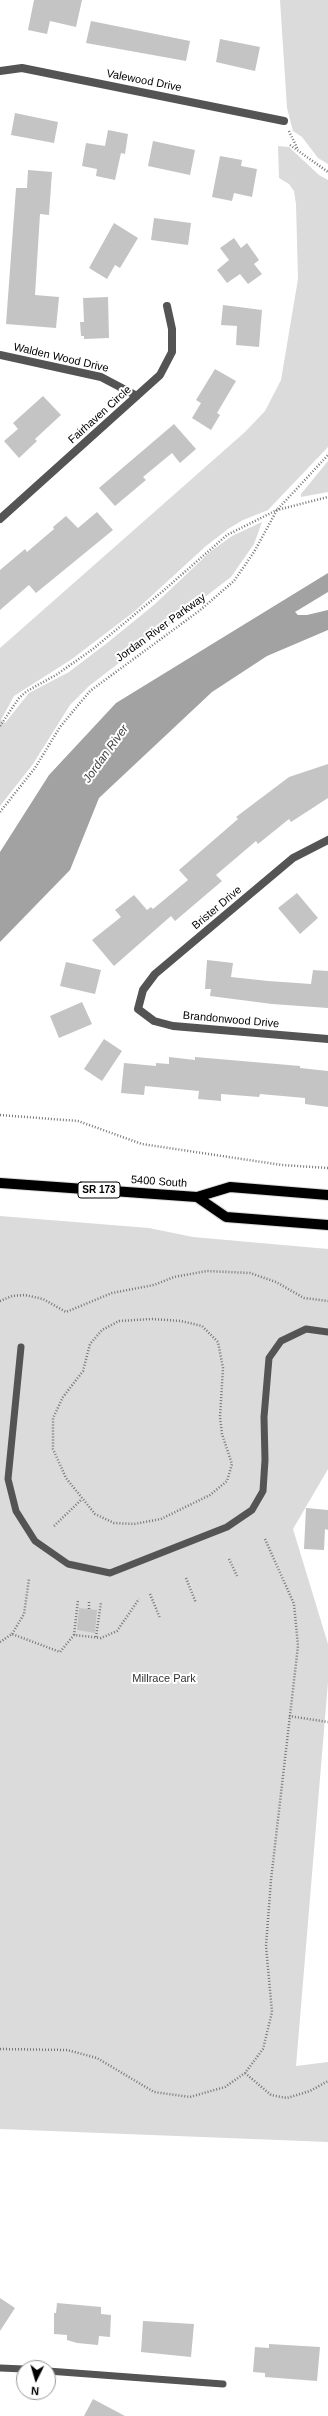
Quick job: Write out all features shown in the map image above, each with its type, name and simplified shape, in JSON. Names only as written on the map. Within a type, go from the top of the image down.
[{"type":"main road","name":"5400 South","points":[[0,1183],[197,1197],[230,1187],[328,1195]]},
{"type":"main road","name":"5400 South","points":[[197,1197],[226,1217],[328,1225]]},
{"type":"street","name":"Valewood Drive","points":[[0,71],[22,68],[284,121]]},
{"type":"street","name":"Fairhaven Circle","points":[[0,519],[160,375],[172,352],[172,329],[167,306]]},
{"type":"street","name":"Walden Wood Drive","points":[[0,355],[101,376],[138,396]]},
{"type":"street","name":"Brister Drive","points":[[138,1009],[143,990],[155,974],[293,858],[328,840]]},
{"type":"street","name":"Brandonwood Drive","points":[[138,1009],[154,1021],[173,1026],[328,1039]]},
{"type":"lane","points":[[21,1347],[8,1479],[16,1511],[35,1541],[68,1564],[110,1573],[227,1527],[252,1510],[263,1491],[266,1460],[264,1417],[269,1358],[281,1341],[306,1328],[328,1332]]},
{"type":"lane","points":[[0,2368],[16,2369]]},
{"type":"lane","points":[[56,2372],[223,2384]]},
{"type":"path","points":[[284,121],[298,151]]},
{"type":"path","points":[[290,145],[328,172]]},
{"type":"path","name":"Jordan River Parkway","points":[[0,812],[35,768],[60,727],[90,691],[199,611],[234,581],[254,552],[277,510],[328,455]]},
{"type":"path","points":[[0,726],[19,698],[27,691],[56,675],[93,649],[227,535],[277,510],[328,497]]},
{"type":"path","points":[[0,1115],[78,1121],[142,1144],[282,1164],[328,1168]]},
{"type":"path","points":[[0,1301],[12,1296],[25,1295],[43,1299],[66,1312],[112,1293],[154,1285],[174,1277],[207,1271],[250,1273],[276,1282],[304,1298],[328,1301]]},
{"type":"path","points":[[152,1319],[181,1321],[202,1326],[218,1342],[223,1368],[220,1417],[222,1434],[232,1464],[227,1481],[210,1495],[161,1519],[134,1524],[114,1523],[95,1514],[81,1500],[66,1478],[53,1449],[53,1418],[63,1397],[83,1371],[90,1344],[102,1330],[120,1321],[152,1319]]},
{"type":"path","points":[[54,1526],[81,1500]]},
{"type":"path","points":[[0,2049],[67,2050],[97,2058],[154,2092],[190,2096],[225,2087],[246,2073],[263,2049],[272,2012],[266,1946],[271,1880],[298,1646],[294,1604],[265,1539]]},
{"type":"path","points":[[229,1559],[237,1576]]},
{"type":"path","points":[[186,1578],[196,1603]]},
{"type":"path","points":[[0,1642],[12,1634],[26,1615],[29,1579]]},
{"type":"path","points":[[150,1594],[160,1618]]},
{"type":"path","points":[[74,1635],[101,1638],[117,1631],[139,1599]]},
{"type":"path","points":[[12,1634],[60,1652],[74,1635],[78,1600]]},
{"type":"path","points":[[89,1602],[89,1609]]},
{"type":"path","points":[[96,1637],[101,1602]]},
{"type":"path","points":[[289,1716],[328,1722]]},
{"type":"path","points":[[246,2073],[271,2095],[287,2098],[310,2091],[328,2081]]},
{"type":"green space","points":[[280,0],[328,0],[328,164],[318,158],[302,137],[293,131],[287,108]]},
{"type":"green space","points":[[278,146],[289,147],[319,175],[328,180],[328,447],[268,510],[243,520],[228,529],[206,546],[135,611],[72,659],[14,696],[1,720],[5,723],[29,693],[69,672],[107,643],[155,604],[211,551],[232,536],[262,522],[254,544],[231,577],[89,686],[70,705],[33,764],[0,806],[0,648],[245,432],[265,411],[281,380],[298,279],[296,204],[294,191],[289,184],[279,178]]},
{"type":"green space","points":[[328,461],[328,492],[301,497],[301,494]]},
{"type":"green space","name":"Millrace Park","points":[[0,1216],[149,1228],[193,1237],[328,1249],[328,1469],[293,1529],[328,1644],[328,1682],[296,2066],[328,2062],[328,2142],[0,2129]]},
{"type":"water","name":"Jordan River","points":[[328,573],[328,592],[295,612],[298,615],[307,615],[328,610],[328,630],[267,656],[212,692],[99,798],[70,870],[0,942],[0,852],[49,775],[116,703]]},
{"type":"building","points":[[34,0],[82,0],[76,27],[50,21],[47,34],[28,30]]},
{"type":"building","points":[[91,21],[190,41],[186,61],[86,43]]},
{"type":"building","points":[[220,39],[260,47],[255,71],[216,62]]},
{"type":"building","points":[[15,113],[58,122],[54,143],[11,135]]},
{"type":"building","points":[[108,130],[128,134],[125,154],[121,153],[115,180],[96,176],[97,169],[82,166],[86,143],[105,146]]},
{"type":"building","points":[[153,141],[195,150],[190,175],[148,166]]},
{"type":"building","points":[[220,156],[242,160],[241,166],[257,169],[252,197],[234,193],[232,201],[212,197]]},
{"type":"building","points":[[28,170],[52,172],[49,215],[40,214],[35,295],[59,297],[56,328],[6,324],[16,188],[27,188]]},
{"type":"building","points":[[154,218],[191,223],[188,245],[151,240]]},
{"type":"building","points":[[114,223],[138,238],[120,268],[115,265],[107,279],[89,268]]},
{"type":"building","points":[[234,238],[241,248],[247,243],[259,260],[254,264],[262,274],[248,284],[240,274],[227,283],[217,270],[229,260],[220,248]]},
{"type":"building","points":[[108,297],[109,338],[84,339],[84,336],[81,336],[80,322],[84,322],[83,298]]},
{"type":"building","points":[[223,305],[262,310],[259,347],[236,345],[237,326],[221,325]]},
{"type":"building","points":[[215,369],[236,381],[217,413],[220,415],[211,430],[192,418],[201,403],[196,400]]},
{"type":"building","points":[[43,396],[61,415],[35,439],[37,441],[19,458],[4,441],[18,429],[13,423]]},
{"type":"building","points":[[174,424],[196,449],[180,463],[172,453],[143,477],[146,480],[115,506],[99,488]]},
{"type":"building","points":[[97,512],[113,530],[36,593],[29,585],[0,610],[0,570],[25,549],[27,552],[54,529],[53,527],[66,516],[78,528]]},
{"type":"building","points":[[328,764],[328,798],[291,822],[289,819],[258,844],[256,841],[216,875],[222,881],[175,921],[171,916],[114,966],[92,940],[121,917],[115,910],[134,895],[147,910],[151,907],[153,909],[188,880],[179,870],[238,819],[236,817],[289,777]]},
{"type":"building","points":[[297,893],[318,918],[300,934],[278,908]]},
{"type":"building","points":[[207,960],[233,963],[231,977],[268,981],[311,984],[313,970],[328,971],[328,1008],[272,1004],[210,996],[211,989],[205,989]]},
{"type":"building","points":[[66,962],[101,970],[95,994],[60,986]]},
{"type":"building","points":[[82,1002],[92,1024],[59,1038],[50,1016]]},
{"type":"building","points":[[104,1039],[122,1051],[102,1081],[84,1069]]},
{"type":"building","points":[[169,1057],[195,1060],[195,1057],[300,1066],[300,1068],[328,1071],[328,1107],[305,1104],[305,1098],[260,1094],[259,1097],[221,1094],[221,1101],[198,1099],[199,1091],[145,1086],[144,1095],[121,1093],[124,1063],[156,1066],[156,1063],[169,1064]]},
{"type":"building","points":[[306,1508],[328,1510],[328,1530],[325,1529],[324,1550],[304,1549]]},
{"type":"building","points":[[79,1608],[97,1610],[95,1633],[77,1630]]},
{"type":"building","points":[[0,2298],[15,2308],[0,2331]]},
{"type":"building","points":[[57,2303],[101,2307],[101,2314],[111,2315],[110,2337],[99,2336],[98,2345],[77,2343],[67,2340],[67,2335],[54,2334],[54,2313],[56,2313]]},
{"type":"building","points":[[143,2321],[194,2324],[191,2357],[141,2352]]},
{"type":"building","points":[[269,2344],[320,2347],[317,2381],[265,2377],[265,2373],[253,2372],[255,2347],[269,2348]]},
{"type":"building","points":[[93,2399],[125,2416],[84,2416]]}]
